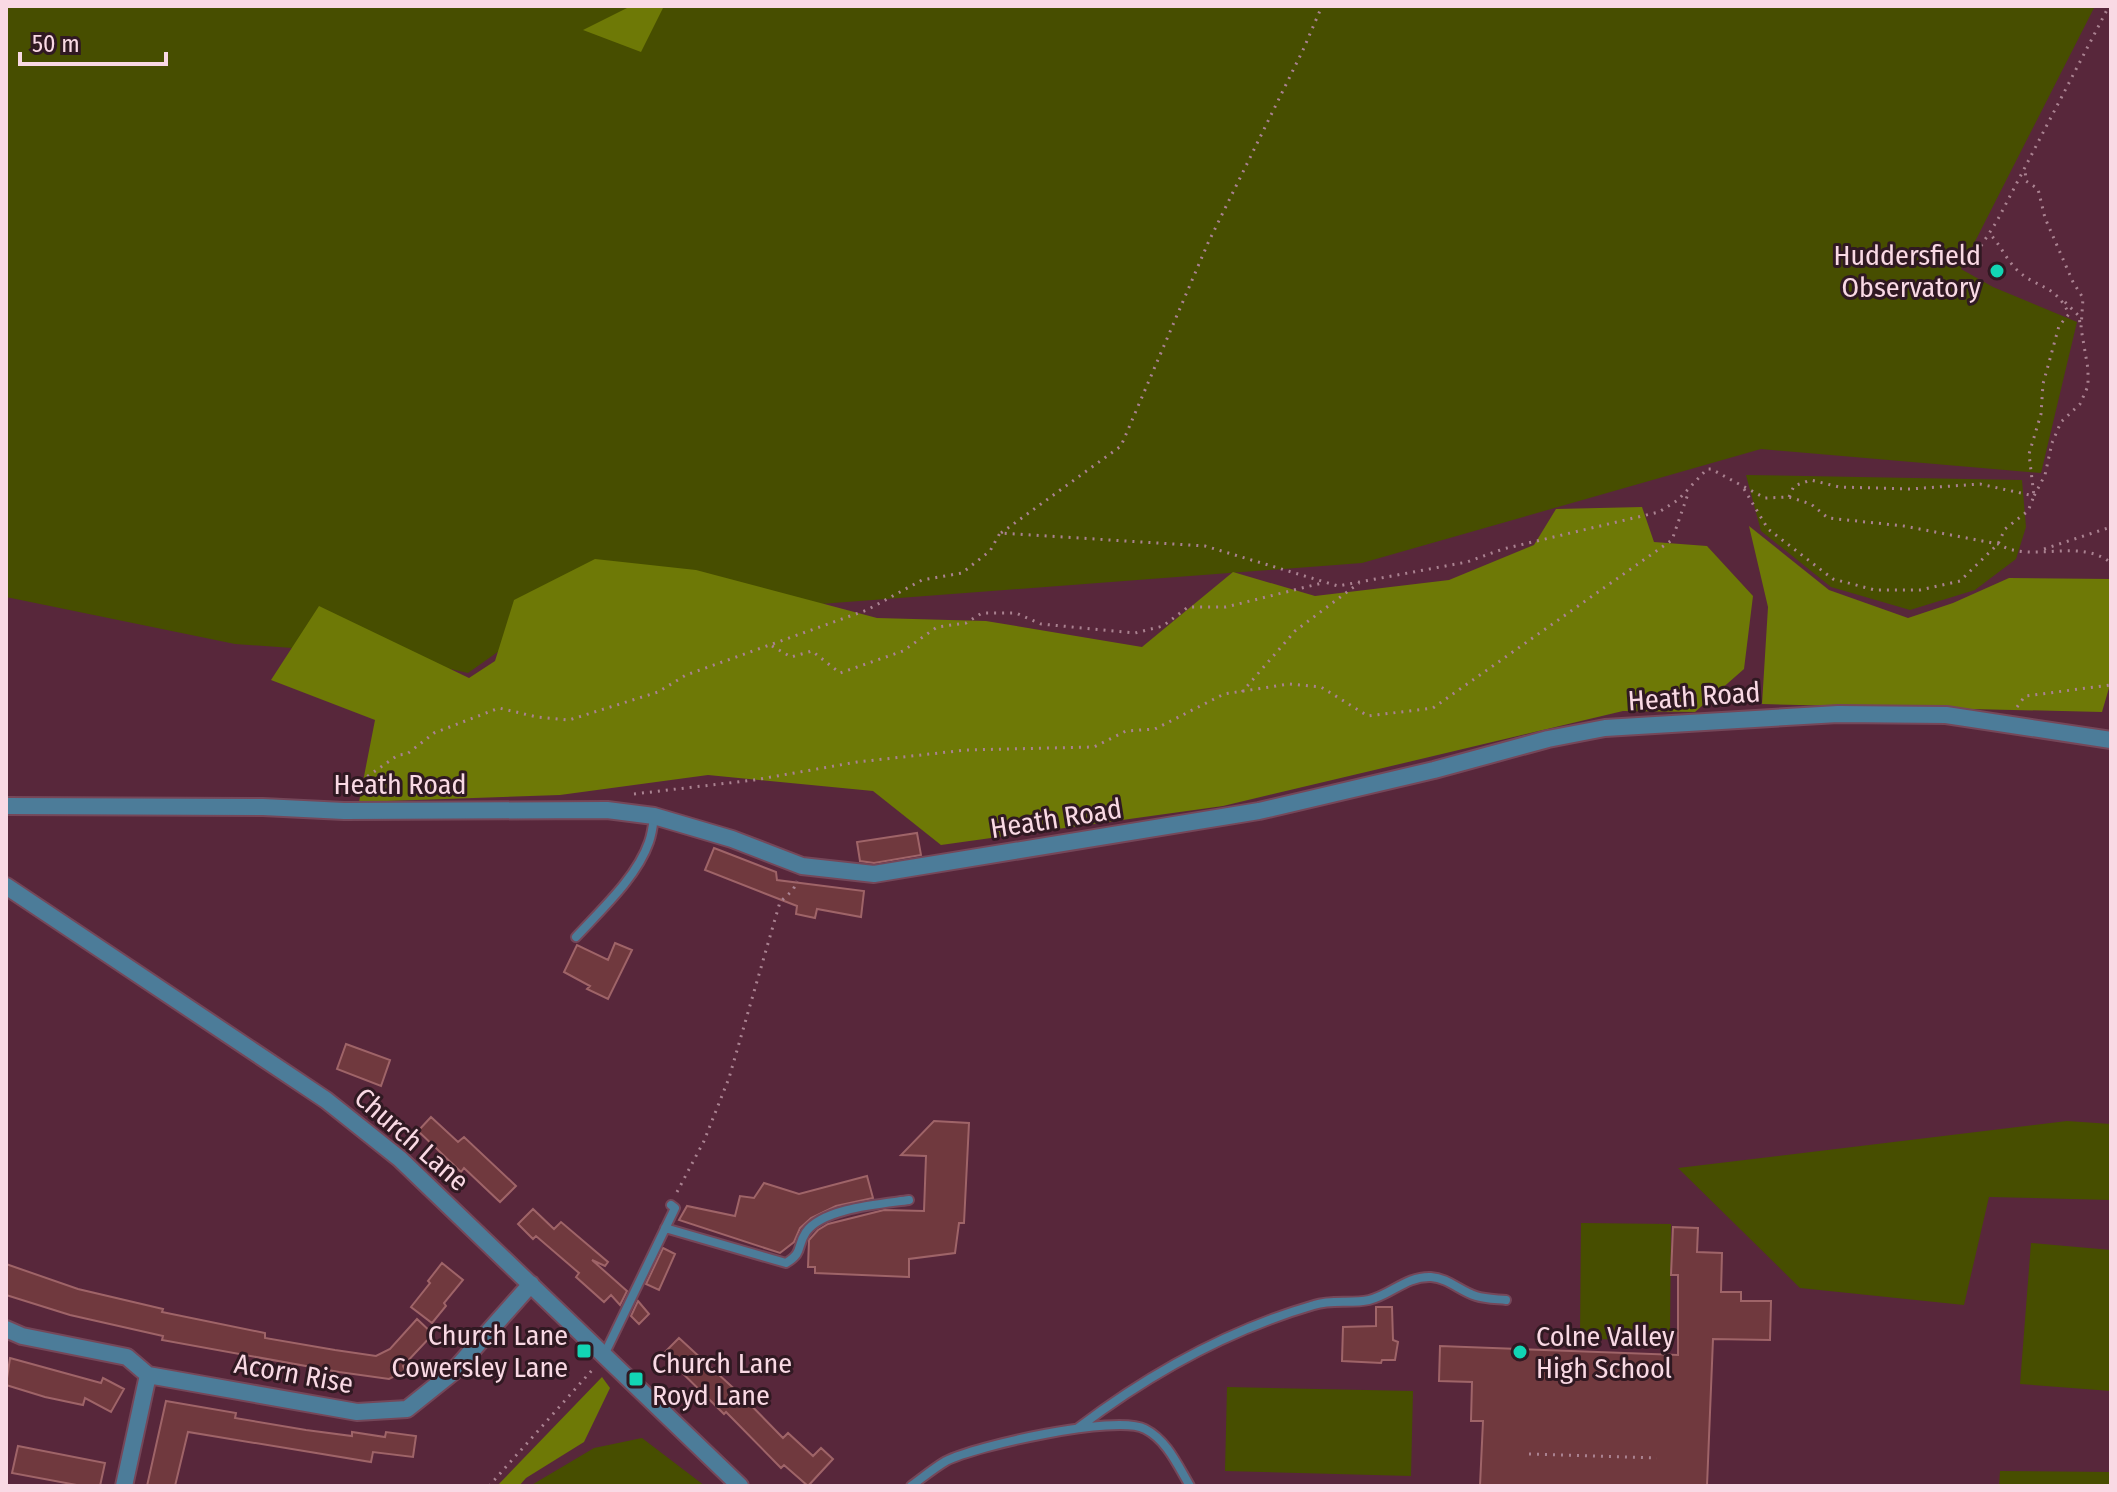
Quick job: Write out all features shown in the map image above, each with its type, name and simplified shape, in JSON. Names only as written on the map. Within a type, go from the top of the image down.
[{"type":"street","name":"Heath Road","points":[[6,806],[263,807],[344,811],[607,810],[654,816],[732,839],[802,866],[874,874],[1259,811],[1434,770],[1548,739],[1605,728],[1838,714],[1946,715],[2111,740]]},
{"type":"street","name":"Church Lane","points":[[6,886],[326,1100],[400,1159],[740,1486]]},
{"type":"street","name":"Acorn Rise","points":[[6,1329],[22,1336],[127,1357],[148,1375],[357,1412],[407,1409],[452,1373],[531,1284]]},
{"type":"street","points":[[124,1486],[148,1375]]},
{"type":"lane","points":[[576,937],[619,891],[637,864],[649,842],[654,816]]},
{"type":"lane","points":[[665,1228],[786,1263],[798,1255],[806,1232],[827,1217],[864,1206],[909,1200]]},
{"type":"lane","points":[[605,1353],[675,1208],[671,1205]]},
{"type":"lane","points":[[1078,1428],[1160,1371],[1214,1344],[1318,1303],[1370,1300],[1412,1279],[1432,1277],[1447,1281],[1475,1296],[1506,1300]]},
{"type":"lane","points":[[911,1486],[947,1460],[1053,1431],[1126,1424],[1144,1428],[1166,1446],[1190,1486]]},
{"type":"path","points":[[344,811],[351,790],[434,733],[499,708],[537,717],[569,720],[658,692],[686,675],[867,610],[922,580],[962,573],[990,551],[1000,533],[1121,446],[1208,243],[1322,6]]},
{"type":"path","points":[[1968,266],[2025,169],[2109,6]]},
{"type":"path","points":[[2025,169],[2026,181],[2038,189],[2045,218],[2083,298],[2081,328]]},
{"type":"path","points":[[1742,487],[1768,529],[1794,552],[1833,579],[1875,590],[1920,590],[1960,581],[1998,544],[2005,529],[2028,511],[2045,475],[2052,443],[2061,422],[2080,404],[2088,386],[2088,369],[2079,316],[2062,299],[2017,269],[1989,233]]},
{"type":"path","points":[[2034,496],[2029,454],[2041,414],[2043,384],[2059,326],[2069,314],[2062,299]]},
{"type":"path","points":[[1000,533],[1205,546],[1338,586],[1467,562],[1503,549],[1659,512],[1678,500],[1707,469],[1765,498],[1789,497],[1811,504],[1828,518],[1904,526],[1998,544],[2009,551],[2092,554],[2111,563]]},
{"type":"path","points":[[1789,497],[1794,486],[1811,480],[1839,487],[1881,489],[1980,484],[2034,496]]},
{"type":"path","points":[[633,794],[966,750],[1094,747],[1126,731],[1155,729],[1224,694],[1289,684],[1321,687],[1368,716],[1433,708],[1672,540],[1691,487]]},
{"type":"path","points":[[2036,551],[2111,527]]},
{"type":"path","points":[[770,645],[791,657],[812,651],[840,673],[903,651],[937,627],[966,623],[982,613],[1016,613],[1041,624],[1135,633],[1163,626],[1188,607],[1226,607],[1325,582]]},
{"type":"path","points":[[1242,692],[1295,631],[1360,582]]},
{"type":"path","points":[[2007,722],[2025,696],[2111,685]]},
{"type":"path","points":[[671,1205],[704,1141],[729,1078],[780,902],[793,890],[802,866]]},
{"type":"path","points":[[489,1486],[605,1353]]},
{"type":"path","points":[[1529,1454],[1657,1458]]},
{"type":"green space","points":[[6,6],[2095,6],[1961,269],[1993,287],[2077,322],[2041,473],[1761,449],[1362,563],[820,604],[578,595],[468,673],[389,655],[235,644],[6,597]]},
{"type":"green space","points":[[631,6],[664,6],[641,52],[583,30]]},
{"type":"green space","points":[[1746,475],[2022,480],[2026,527],[2016,559],[1975,590],[1910,610],[1831,587],[1761,531]]},
{"type":"green space","points":[[1642,507],[1654,542],[1707,546],[1753,596],[1744,669],[1695,712],[1623,711],[1223,806],[941,845],[873,791],[708,775],[560,795],[359,802],[375,720],[271,680],[319,606],[469,678],[495,661],[514,600],[595,559],[696,570],[877,618],[986,621],[1142,647],[1233,572],[1315,596],[1449,580],[1534,545],[1556,509]]},
{"type":"green space","points":[[1749,526],[1829,590],[1908,618],[1953,603],[2009,578],[2111,579],[2111,681],[2102,712],[1762,704],[1768,607]]},
{"type":"green space","points":[[2067,1121],[2111,1124],[2111,1200],[1989,1197],[1964,1305],[1800,1288],[1678,1168]]},
{"type":"green space","points":[[1581,1223],[1671,1224],[1670,1340],[1580,1339]]},
{"type":"green space","points":[[2031,1243],[2111,1250],[2111,1391],[2020,1384]]},
{"type":"green space","points":[[602,1377],[610,1388],[584,1442],[526,1478],[519,1486],[497,1486]]},
{"type":"green space","points":[[1227,1387],[1413,1391],[1411,1476],[1225,1471]]},
{"type":"green space","points":[[642,1438],[705,1486],[530,1486],[594,1448]]},
{"type":"green space","points":[[2000,1471],[2111,1472],[2111,1486],[1999,1486]]},
{"type":"building","points":[[917,833],[921,855],[874,863],[860,861],[857,842]]},
{"type":"building","points":[[714,848],[776,872],[777,880],[864,891],[861,917],[817,909],[815,918],[796,914],[797,906],[705,870]]},
{"type":"building","points":[[615,943],[632,950],[608,999],[587,989],[590,986],[564,972],[577,945],[608,960]]},
{"type":"building","points":[[346,1044],[390,1060],[381,1086],[337,1069]]},
{"type":"building","points":[[431,1117],[458,1142],[464,1137],[516,1186],[500,1202],[464,1168],[461,1172],[418,1131]]},
{"type":"building","points":[[934,1121],[969,1123],[964,1223],[959,1223],[955,1253],[909,1259],[909,1277],[815,1273],[815,1267],[808,1267],[809,1240],[828,1224],[884,1210],[924,1211],[926,1156],[901,1155]]},
{"type":"building","points":[[867,1176],[873,1198],[836,1206],[811,1218],[800,1228],[794,1242],[780,1253],[679,1220],[687,1206],[735,1216],[740,1196],[754,1198],[764,1183],[799,1194]]},
{"type":"building","points":[[533,1209],[554,1229],[561,1222],[608,1262],[605,1266],[592,1260],[627,1291],[620,1305],[611,1295],[604,1302],[576,1277],[579,1273],[518,1224]]},
{"type":"building","points":[[1673,1227],[1698,1228],[1697,1252],[1722,1253],[1721,1292],[1741,1292],[1741,1301],[1771,1301],[1770,1340],[1713,1339],[1707,1486],[1480,1486],[1483,1421],[1471,1421],[1472,1382],[1439,1381],[1440,1346],[1678,1355],[1678,1275],[1671,1275]]},
{"type":"building","points":[[663,1248],[675,1254],[659,1290],[646,1284]]},
{"type":"building","points":[[442,1263],[463,1280],[432,1323],[411,1307]]},
{"type":"building","points":[[6,1264],[78,1289],[163,1309],[162,1312],[265,1333],[265,1338],[335,1350],[376,1356],[390,1349],[417,1319],[433,1334],[403,1366],[405,1371],[389,1379],[339,1372],[162,1340],[163,1336],[70,1315],[6,1295]]},
{"type":"building","points":[[638,1301],[649,1314],[639,1324],[631,1316]]},
{"type":"building","points":[[1376,1307],[1392,1307],[1393,1340],[1398,1342],[1395,1360],[1382,1360],[1381,1363],[1342,1361],[1343,1327],[1376,1326]]},
{"type":"building","points":[[679,1338],[783,1438],[788,1433],[813,1456],[821,1448],[833,1459],[808,1486],[784,1465],[781,1468],[663,1354]]},
{"type":"building","points":[[10,1358],[101,1383],[103,1378],[124,1389],[111,1412],[85,1398],[83,1405],[45,1397],[6,1385]]},
{"type":"building","points":[[166,1401],[236,1413],[235,1418],[306,1430],[352,1436],[352,1432],[385,1437],[386,1432],[416,1436],[413,1457],[373,1452],[371,1462],[188,1432],[175,1486],[147,1486]]},
{"type":"building","points":[[18,1446],[105,1463],[100,1486],[82,1486],[12,1473]]},
{"type":"place","name":"Huddersfield Observatory","points":[[1997,271]]},
{"type":"place","name":"Church Lane Cowersley Lane","points":[[584,1351]]},
{"type":"place","name":"Colne Valley High School","points":[[1520,1352]]},
{"type":"place","name":"Church Lane Royd Lane","points":[[636,1379]]}]
